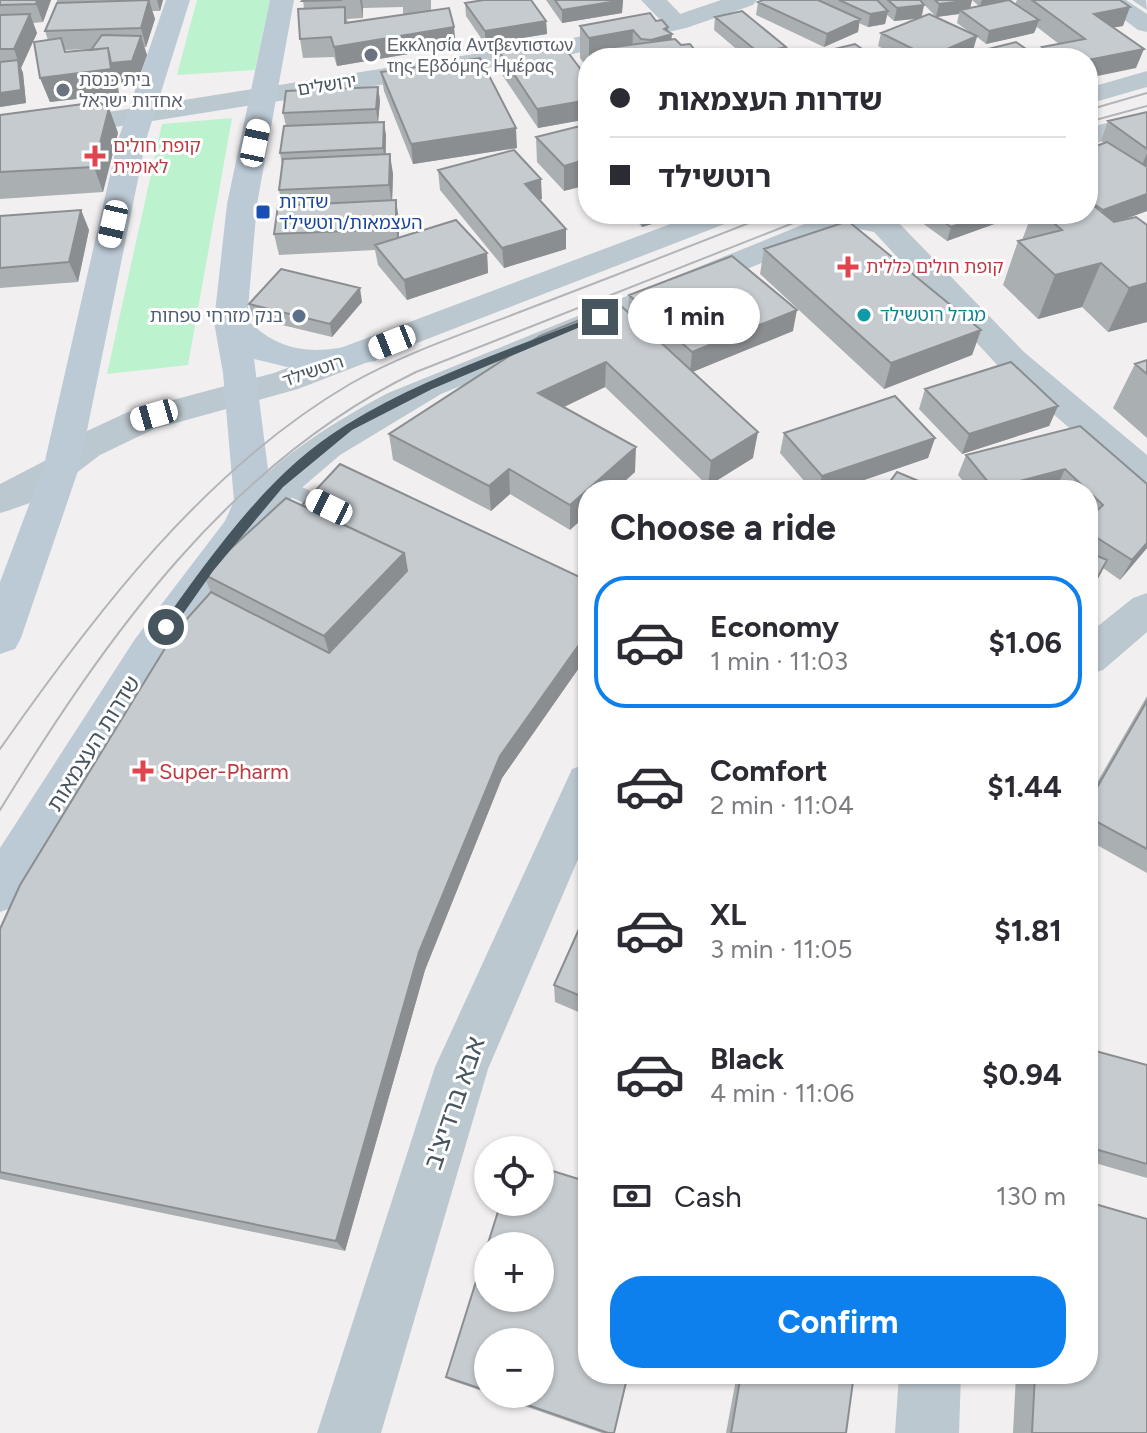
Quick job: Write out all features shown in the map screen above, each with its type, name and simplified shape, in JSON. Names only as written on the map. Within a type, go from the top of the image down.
[{"type":"main road","points":[[0,638],[62,465],[137,126],[178,0]]},
{"type":"main road","name":"שדרות העצמאות","points":[[0,890],[150,651],[241,527],[253,501],[242,394],[230,322],[242,204],[282,0]]},
{"type":"main road","points":[[77,125],[113,126],[127,132],[137,126]]},
{"type":"main road","points":[[230,322],[249,342],[289,360],[325,363],[364,353]]},
{"type":"street","points":[[653,0],[677,23]]},
{"type":"street","name":"ירושלים","points":[[0,129],[137,126],[266,94],[515,57],[677,23],[745,0]]},
{"type":"street","points":[[1110,0],[1147,25]]},
{"type":"street","points":[[1098,93],[1147,79]]},
{"type":"street","points":[[1098,134],[1147,120]]},
{"type":"street","name":"ירושלים","points":[[0,129],[77,125]]},
{"type":"street","name":"רוטשילד","points":[[0,500],[39,482],[109,431],[170,410],[242,394],[364,353],[698,224]]},
{"type":"street","points":[[241,527],[279,484],[349,428],[429,386],[830,224]]},
{"type":"street","points":[[880,224],[1012,360],[1147,475]]},
{"type":"street","points":[[0,563],[10,575],[16,600]]},
{"type":"street","points":[[1098,650],[1147,609]]},
{"type":"street","name":"אבא ברדיצ'ב","points":[[349,1433],[462,1067],[578,806]]},
{"type":"street","points":[[927,1433],[929,1384]]},
{"type":"lane","points":[[1138,0],[1147,6]]},
{"type":"lane","points":[[279,484],[329,507]]},
{"type":"green space","points":[[197,0],[270,0],[255,70],[177,75]]},
{"type":"green space","points":[[232,118],[188,365],[107,374],[162,124]]},
{"type":"building","points":[[0,0],[37,0],[36,4],[0,5]]},
{"type":"building","points":[[149,0],[141,28],[45,31],[57,3]]},
{"type":"building","points":[[531,0],[546,21],[485,31],[465,3]]},
{"type":"building","points":[[555,0],[623,0],[562,10]]},
{"type":"building","points":[[818,0],[860,19],[827,34],[758,2]]},
{"type":"building","points":[[839,0],[877,0],[888,11],[870,14]]},
{"type":"building","points":[[888,0],[920,0],[924,5],[897,8]]},
{"type":"building","points":[[935,0],[972,0],[939,4]]},
{"type":"building","points":[[1009,0],[1039,20],[989,31],[960,10]]},
{"type":"building","points":[[1032,0],[1120,0],[1130,7],[1094,14],[1144,49],[1098,58],[1098,48],[1042,47],[1085,39]]},
{"type":"building","points":[[345,7],[345,23],[449,8],[454,27],[334,47],[331,37],[300,39],[298,9]]},
{"type":"building","points":[[742,11],[786,47],[753,48],[715,17]]},
{"type":"building","points":[[650,13],[656,21],[662,20],[668,27],[664,29],[672,34],[651,40],[641,39],[633,30],[589,38],[580,26]]},
{"type":"building","points":[[30,14],[14,49],[0,49],[0,15]]},
{"type":"building","points":[[929,14],[977,36],[950,48],[911,48],[881,33]]},
{"type":"building","points":[[102,35],[141,36],[132,61],[111,63],[108,48],[91,50]]},
{"type":"building","points":[[61,38],[65,52],[108,48],[111,69],[40,78],[34,42]]},
{"type":"building","points":[[675,39],[681,45],[690,44],[693,48],[607,48]]},
{"type":"building","points":[[1016,42],[1025,48],[992,48]]},
{"type":"building","points":[[561,43],[578,66],[578,102],[537,109],[500,53]]},
{"type":"building","points":[[855,44],[861,48],[839,48]]},
{"type":"building","points":[[480,58],[516,128],[411,144],[381,72]]},
{"type":"building","points":[[18,60],[21,90],[0,93],[0,62]]},
{"type":"building","points":[[378,87],[376,109],[283,113],[286,91]]},
{"type":"building","points":[[98,102],[109,108],[94,167],[0,172],[0,115]]},
{"type":"building","points":[[1147,112],[1147,149],[1108,121]]},
{"type":"building","points":[[384,122],[383,148],[280,153],[284,126]]},
{"type":"building","points":[[578,126],[578,162],[564,166],[536,137]]},
{"type":"building","points":[[1107,142],[1147,167],[1147,194],[1103,210],[1098,207],[1098,145]]},
{"type":"building","points":[[514,150],[541,179],[525,184],[566,229],[502,248],[438,170]]},
{"type":"building","points":[[390,154],[389,185],[279,190],[283,159]]},
{"type":"building","points":[[396,200],[396,229],[274,234],[278,206]]},
{"type":"building","points":[[1098,209],[1114,222],[1136,217],[1147,225],[1147,283],[1129,288],[1101,263],[1055,275],[1018,241],[1062,230],[1055,224],[1098,224]]},
{"type":"building","points":[[81,210],[69,262],[0,268],[0,216]]},
{"type":"building","points":[[456,220],[487,253],[404,280],[375,245]]},
{"type":"building","name":"מגדל רוטשילד","points":[[839,224],[852,224],[981,330],[891,363],[764,249]]},
{"type":"building","points":[[732,256],[797,310],[692,352],[629,295]]},
{"type":"building","points":[[281,269],[360,288],[330,324],[249,304]]},
{"type":"building","points":[[619,304],[758,432],[711,461],[606,362],[538,393],[636,447],[598,480],[578,480],[578,498],[570,505],[509,469],[489,486],[389,434],[540,336]]},
{"type":"building","points":[[1147,360],[1147,374],[1135,364]]},
{"type":"building","points":[[1011,362],[1058,406],[969,434],[925,389]]},
{"type":"building","points":[[895,396],[935,438],[822,476],[784,433]]},
{"type":"building","points":[[1080,426],[1147,484],[1147,543],[1132,560],[1098,538],[1098,510],[1103,505],[1098,500],[1098,480],[1077,480],[1065,469],[1023,480],[986,480],[966,455]]},
{"type":"building","points":[[340,464],[578,576],[578,646],[500,756],[419,952],[336,1241],[0,1172],[0,929],[20,885],[175,632],[211,592],[329,653],[407,571],[404,553],[302,505]]},
{"type":"building","points":[[897,472],[916,480],[891,480]]},
{"type":"building","points":[[286,498],[404,553],[324,636],[203,574]]},
{"type":"building","points":[[1098,556],[1107,560],[1098,577]]},
{"type":"building","points":[[1147,701],[1147,849],[1098,822],[1098,786]]},
{"type":"building","points":[[578,931],[578,995],[554,985]]},
{"type":"building","points":[[1098,1052],[1147,1065],[1147,1164],[1098,1150]]},
{"type":"building","points":[[554,1171],[578,1179],[578,1384],[626,1384],[614,1433],[536,1408],[554,1408],[554,1328],[474,1328],[474,1386],[446,1377],[474,1288],[474,1312],[554,1312],[554,1232],[492,1232],[497,1216],[554,1216]]},
{"type":"building","points":[[1098,1205],[1147,1219],[1147,1433],[1032,1433],[1034,1384],[1098,1384]]},
{"type":"building","points":[[739,1384],[853,1384],[846,1433],[731,1433]]},
{"type":"tram line","points":[[1098,107],[1147,93]]},
{"type":"tram line","points":[[1098,119],[1147,106]]},
{"type":"tram line","points":[[0,749],[74,647],[156,547],[248,458],[297,419],[350,384],[409,355],[746,224]]},
{"type":"tram line","points":[[0,810],[83,681],[129,619],[178,560],[230,505],[287,454],[349,410],[416,372],[791,224]]},
{"type":"place","name":"Εκκλησία Αντβεντιστων της Εβδόμης Ημέρας","points":[[371,55]]},
{"type":"place","name":"בית כנסת אחדות ישראל","points":[[63,90]]},
{"type":"place","name":"קופת חולים לאומית","points":[[95,156]]},
{"type":"place","name":"שדרות העצמאות/רוטשילד","points":[[263,212]]},
{"type":"place","name":"קופת חולים כללית","points":[[848,267]]},
{"type":"place","name":"מגדל רוטשילד","points":[[864,315]]},
{"type":"place","name":"בנק מזרחי טפחות","points":[[299,316]]},
{"type":"place","name":"Super-Pharm","points":[[143,771]]},
{"type":"route","points":[[166,627],[241,527],[279,484],[349,428],[429,386],[600,317]]}]
